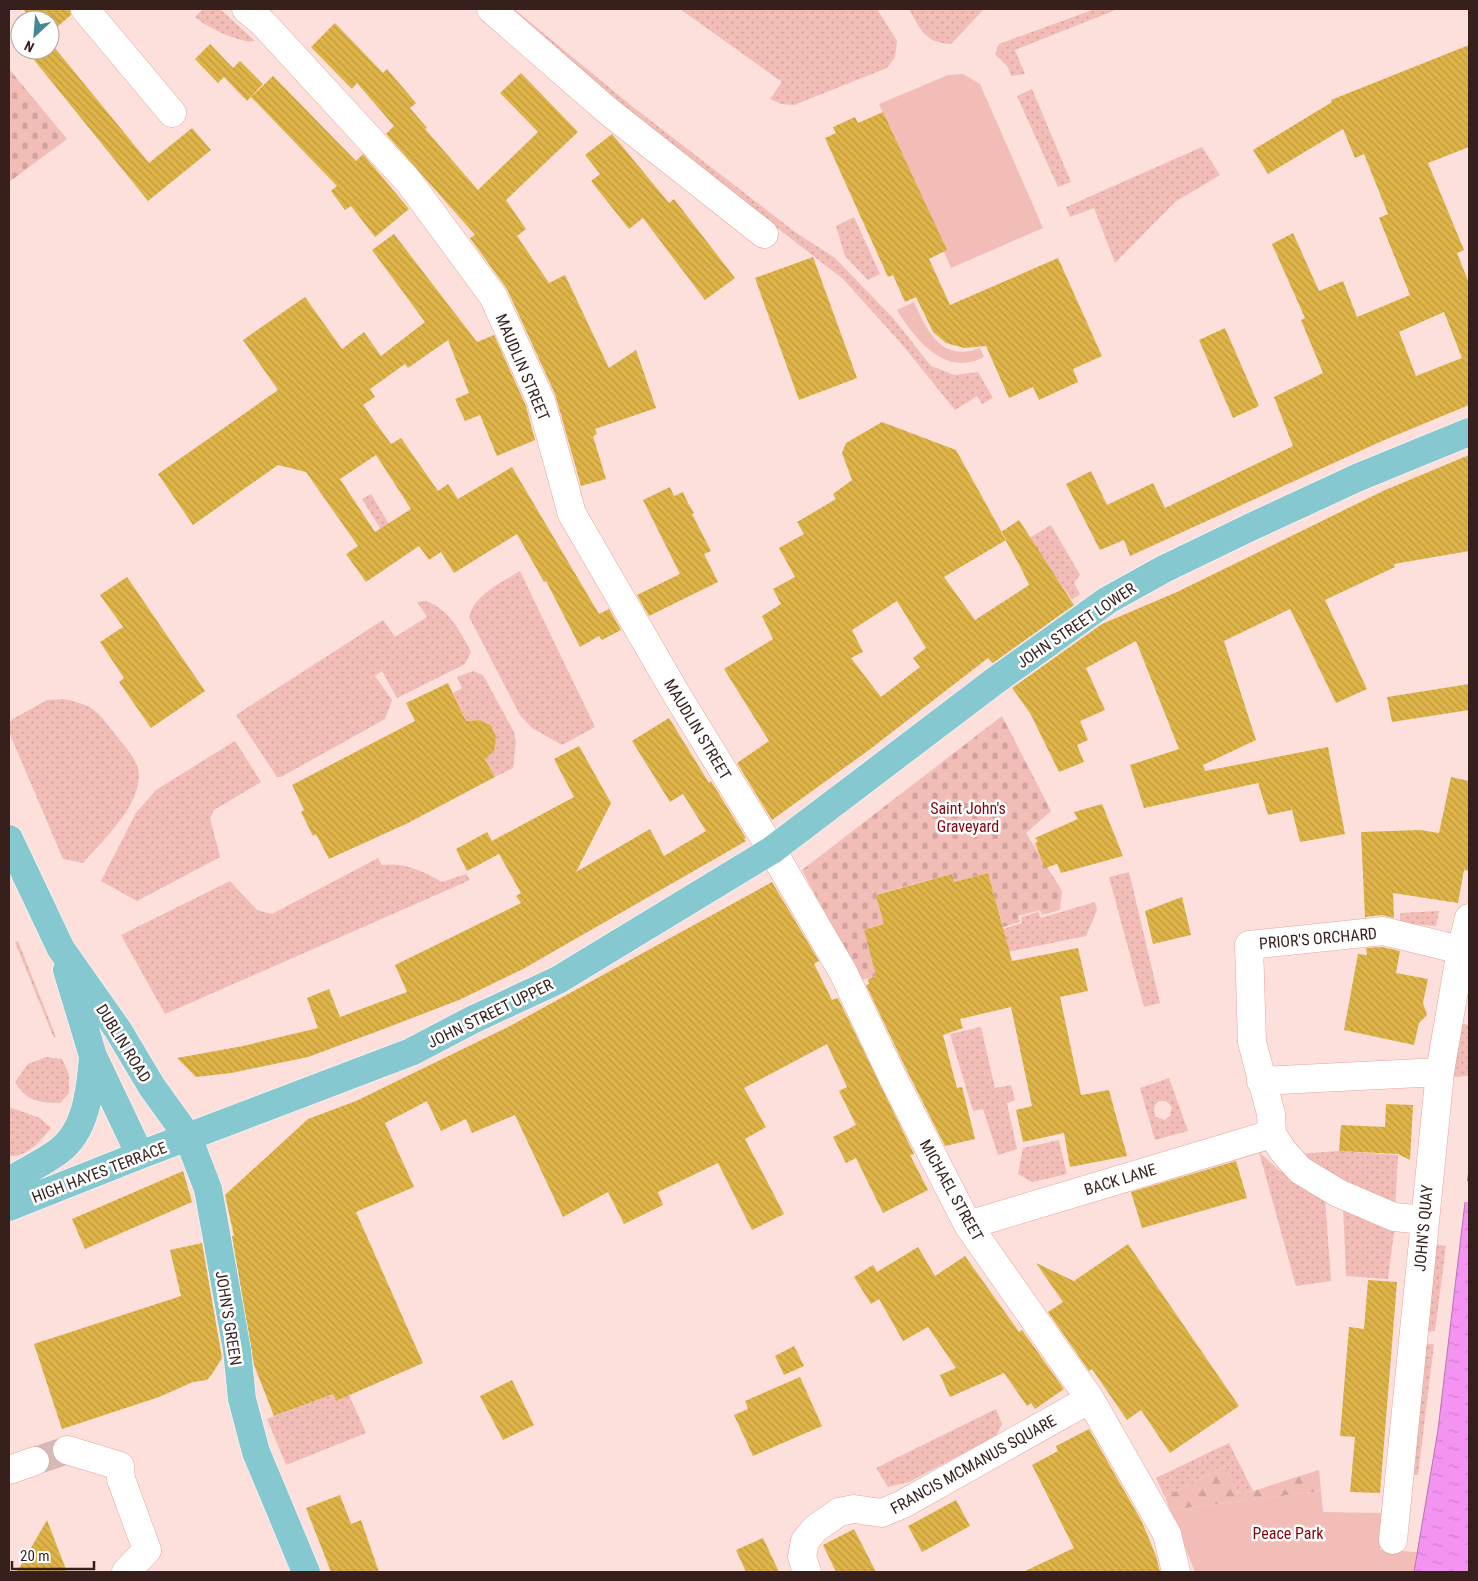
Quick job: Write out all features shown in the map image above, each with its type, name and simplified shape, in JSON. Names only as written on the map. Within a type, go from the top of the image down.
[{"type":"main road","name":"JOHN STREET LOWER","points":[[772,850],[996,680],[1108,600],[1164,569],[1271,518],[1366,474],[1469,432]]},
{"type":"main road","name":"DUBLIN ROAD","points":[[9,839],[61,949],[93,1056],[140,1154]]},
{"type":"main road","name":"JOHN STREET UPPER","points":[[188,1137],[411,1052],[472,1020],[558,980],[772,850]]},
{"type":"main road","name":"DUBLIN ROAD","points":[[61,949],[118,1030],[152,1087],[188,1137]]},
{"type":"main road","points":[[9,1181],[61,1150],[79,1126],[89,1096],[93,1056]]},
{"type":"main road","name":"HIGH HAYES TERRACE","points":[[9,1207],[140,1154],[188,1137]]},
{"type":"main road","name":"JOHN'S GREEN","points":[[188,1137],[208,1189],[237,1350],[242,1399],[256,1452],[306,1572]]},
{"type":"street","points":[[85,9],[172,114]]},
{"type":"street","points":[[491,9],[608,111],[764,234]]},
{"type":"street","name":"MAUDLIN STREET","points":[[262,14],[409,182],[493,296],[541,401],[572,514],[681,703],[772,850]]},
{"type":"street","name":"MICHAEL STREET","points":[[772,850],[843,972],[893,1078],[968,1225],[1090,1399],[1167,1534],[1176,1572]]},
{"type":"street","name":"JOHN'S QUAY","points":[[1392,1540],[1440,1072],[1461,950],[1469,918]]},
{"type":"street","name":"PRIOR'S ORCHARD","points":[[1424,1220],[1394,1217],[1338,1193],[1300,1170],[1283,1151],[1272,1134],[1271,1114],[1252,1042],[1250,945],[1383,932],[1461,950]]},
{"type":"street","points":[[1261,1081],[1440,1072]]},
{"type":"street","name":"BACK LANE","points":[[968,1225],[1272,1134]]},
{"type":"street","name":"FRANCIS MCMANUS SQUARE","points":[[807,1572],[802,1557],[805,1541],[814,1528],[839,1512],[854,1509],[882,1513],[903,1504],[1090,1399]]},
{"type":"street","points":[[67,1450],[120,1466],[121,1479],[147,1550],[126,1572]]},
{"type":"street","points":[[9,1470],[35,1461]]},
{"type":"green space","points":[[203,9],[220,9],[255,41],[241,40],[207,25],[195,17]]},
{"type":"green space","points":[[506,9],[514,9],[633,107],[795,232],[835,258],[893,318],[931,366],[954,375],[978,372],[993,398],[982,404],[977,396],[955,410],[900,342],[843,279],[632,115]]},
{"type":"green space","points":[[680,9],[877,9],[897,41],[895,57],[887,68],[794,105],[781,104],[770,99],[782,82]]},
{"type":"green space","points":[[909,9],[984,9],[951,44],[935,41],[924,34]]},
{"type":"green space","points":[[1095,9],[1118,9],[1015,50],[1025,74],[1011,76],[1008,67],[995,54],[999,44]]},
{"type":"green space","points":[[9,69],[67,139],[9,182]]},
{"type":"green space","points":[[963,74],[980,84],[1043,228],[951,268],[879,104],[948,75]]},
{"type":"green space","points":[[1032,89],[1071,182],[1058,187],[1017,96]]},
{"type":"green space","points":[[1202,147],[1220,175],[1175,202],[1115,263],[1094,208],[1070,217],[1066,207]]},
{"type":"green space","points":[[854,217],[880,274],[868,280],[845,256],[836,226]]},
{"type":"green space","points":[[914,302],[924,324],[938,342],[946,348],[955,351],[967,352],[980,348],[984,357],[970,362],[956,363],[944,359],[933,352],[913,333],[897,310]]},
{"type":"green space","points":[[371,494],[398,539],[390,544],[362,499]]},
{"type":"green space","points":[[1051,525],[1080,575],[1074,583],[1080,594],[1072,600],[1029,538]]},
{"type":"green space","points":[[520,571],[595,727],[562,745],[532,728],[520,715],[469,617],[472,609],[483,596]]},
{"type":"green space","points":[[426,601],[441,609],[458,629],[471,652],[465,664],[397,698],[382,671],[375,676],[392,700],[385,719],[281,777],[277,777],[236,715],[383,620],[395,637],[427,617],[417,602]]},
{"type":"green space","points":[[473,671],[483,675],[514,732],[516,741],[513,768],[495,777],[485,759],[492,751],[495,743],[491,725],[479,720],[466,721],[453,693],[462,688],[457,677]]},
{"type":"green space","points":[[63,699],[88,706],[94,710],[128,751],[138,769],[135,795],[129,807],[111,832],[83,863],[63,859],[9,732],[11,720],[47,700]]},
{"type":"green space","name":"Saint John's Graveyard","points":[[1002,716],[1051,811],[1026,833],[1062,891],[1060,910],[1042,915],[1040,910],[1018,916],[1020,922],[1003,927],[988,873],[954,882],[952,874],[877,894],[884,924],[864,930],[876,976],[861,980],[802,870]]},
{"type":"green space","points":[[235,741],[261,782],[214,810],[210,818],[220,857],[137,901],[101,881],[136,813],[156,790]]},
{"type":"green space","points":[[378,858],[382,865],[406,866],[428,874],[442,882],[466,874],[470,880],[165,1014],[121,935],[230,881],[257,910],[272,914]]},
{"type":"green space","points":[[1129,872],[1160,1003],[1144,1007],[1109,877]]},
{"type":"green space","points":[[1095,902],[1097,910],[1086,936],[993,955],[987,934],[1022,923],[1021,917],[1038,912],[1041,918]]},
{"type":"green space","points":[[1439,911],[1436,926],[1400,923],[1400,913]]},
{"type":"green space","points":[[18,941],[56,1037],[54,1038],[15,942]]},
{"type":"green space","points":[[1459,1023],[1469,1025],[1469,1071],[1468,1076],[1452,1077]]},
{"type":"green space","points":[[981,1027],[995,1088],[1011,1085],[1015,1100],[1007,1103],[1017,1149],[998,1155],[983,1109],[973,1111],[950,1034]]},
{"type":"green space","points":[[46,1057],[62,1059],[69,1074],[69,1093],[60,1103],[34,1100],[24,1094],[15,1082],[28,1064]]},
{"type":"green space","points":[[1169,1078],[1188,1131],[1155,1140],[1140,1088]],"holes":[[[1159,1101],[1166,1101],[1172,1107],[1170,1116],[1165,1120],[1156,1117],[1154,1108]]]},
{"type":"green space","points":[[9,1107],[40,1118],[51,1128],[33,1148],[16,1156],[9,1156]]},
{"type":"green space","points":[[1059,1140],[1067,1174],[1032,1182],[1018,1174],[1023,1148]]},
{"type":"green space","points":[[1339,1151],[1398,1155],[1395,1211],[1299,1154]]},
{"type":"green space","points":[[1259,1152],[1280,1171],[1325,1198],[1331,1281],[1296,1286]]},
{"type":"green space","points":[[1343,1206],[1395,1224],[1388,1279],[1346,1276]]},
{"type":"green space","points":[[1434,1244],[1446,1246],[1435,1331],[1426,1332]]},
{"type":"green space","points":[[1425,1344],[1434,1344],[1418,1475],[1413,1475]]},
{"type":"green space","points":[[333,1394],[336,1401],[349,1395],[366,1433],[286,1465],[267,1419]]},
{"type":"green space","points":[[996,1409],[1002,1424],[996,1436],[909,1482],[888,1487],[876,1468]]},
{"type":"green space","points":[[1229,1443],[1253,1491],[1238,1493],[1225,1466],[1165,1497],[1156,1478]]},
{"type":"green space","points":[[1225,1466],[1238,1493],[1253,1491],[1319,1470],[1321,1491],[1170,1510],[1165,1497]]},
{"type":"green space","name":"Peace Park","points":[[1321,1491],[1323,1512],[1382,1513],[1380,1550],[1417,1552],[1414,1572],[1195,1572],[1170,1510]]},
{"type":"water","points":[[1469,1169],[1469,1572],[1414,1572],[1438,1430]]},
{"type":"pier","points":[[1465,1181],[1469,1181],[1469,1202],[1463,1202]]},
{"type":"building","points":[[70,9],[71,15],[60,24],[60,10],[24,10]]},
{"type":"building","points":[[335,23],[383,73],[387,69],[416,103],[410,108],[427,128],[425,129],[478,190],[538,132],[500,93],[521,73],[578,132],[506,200],[526,229],[517,236],[549,283],[565,275],[609,368],[636,350],[656,408],[595,429],[597,434],[593,436],[606,479],[581,486],[555,394],[507,289],[470,238],[475,235],[386,134],[394,126],[357,83],[352,89],[311,47]]},
{"type":"building","points":[[210,44],[233,68],[240,61],[263,84],[247,101],[224,77],[218,83],[195,59]]},
{"type":"building","points":[[1469,45],[1469,147],[1428,163],[1464,250],[1457,253],[1469,283],[1469,405],[1382,441],[1130,556],[1124,540],[1100,550],[1066,484],[1091,471],[1107,505],[1153,483],[1165,508],[1293,446],[1274,397],[1323,373],[1301,320],[1305,318],[1272,244],[1293,233],[1319,291],[1343,281],[1357,317],[1410,295],[1379,218],[1388,214],[1364,154],[1355,158],[1343,129],[1268,174],[1253,150],[1332,102],[1331,100]],"holes":[[[1444,312],[1462,358],[1416,376],[1399,332]]]},
{"type":"building","points":[[60,54],[149,163],[192,128],[211,150],[148,201],[34,60],[60,60]]},
{"type":"building","points":[[273,76],[356,161],[363,154],[409,209],[375,237],[351,206],[345,210],[331,191],[337,186],[251,97]]},
{"type":"building","points":[[883,112],[947,250],[929,259],[950,305],[1058,258],[1102,356],[1073,369],[1078,382],[1039,400],[1033,387],[1009,398],[986,346],[964,348],[946,343],[933,332],[916,297],[905,302],[893,275],[888,277],[825,138],[836,133],[833,127],[855,117],[858,123]]},
{"type":"building","points":[[612,134],[669,203],[674,199],[735,278],[705,300],[643,218],[629,229],[591,181],[600,174],[585,155]]},
{"type":"building","points":[[394,234],[477,342],[494,335],[526,406],[535,440],[497,456],[480,415],[465,421],[455,399],[469,393],[448,340],[408,368],[405,364],[370,389],[375,397],[363,405],[391,444],[401,438],[438,491],[448,484],[458,499],[512,467],[599,614],[609,609],[621,630],[602,640],[599,636],[580,647],[546,581],[544,582],[517,534],[454,573],[441,552],[429,560],[419,546],[366,582],[346,554],[358,546],[306,472],[278,465],[193,525],[158,474],[278,390],[243,340],[305,297],[342,349],[364,332],[381,356],[425,322],[372,250]],"holes":[[[376,455],[411,509],[375,532],[340,479]]]},
{"type":"building","points":[[813,257],[857,378],[799,400],[755,278]]},
{"type":"building","points":[[1225,328],[1259,406],[1233,418],[1199,340]]},
{"type":"building","points":[[882,422],[956,450],[1001,532],[1019,520],[1074,605],[993,663],[988,658],[869,750],[772,820],[737,763],[769,741],[724,669],[773,639],[762,616],[781,604],[773,589],[795,577],[779,548],[804,534],[797,522],[836,499],[833,494],[852,480],[842,453],[846,443]],"holes":[[[1006,540],[1029,585],[975,620],[944,577]],[[897,601],[926,648],[913,658],[920,667],[881,697],[851,658],[863,652],[852,630]]]},
{"type":"building","points":[[1469,455],[1469,551],[1394,564],[1395,567],[1325,600],[1367,689],[1336,703],[1290,609],[1224,641],[1256,740],[1203,765],[1205,771],[1328,747],[1345,834],[1300,842],[1292,810],[1268,815],[1258,783],[1144,808],[1130,765],[1179,749],[1136,641],[1086,668],[1105,710],[1080,721],[1088,740],[1077,745],[1084,762],[1059,772],[1030,713],[1012,688],[1102,624],[1177,592],[1383,491]]},
{"type":"building","points":[[670,487],[674,496],[683,492],[694,513],[692,514],[711,551],[704,554],[718,582],[649,616],[637,595],[680,574],[643,500]]},
{"type":"building","points":[[127,577],[205,691],[151,728],[119,682],[124,678],[100,642],[123,627],[100,595]]},
{"type":"building","points":[[448,683],[466,721],[479,720],[491,725],[496,737],[494,751],[485,759],[495,777],[408,823],[329,859],[316,834],[313,836],[301,812],[304,810],[292,785],[415,721],[406,703]]},
{"type":"building","points":[[1469,684],[1469,710],[1392,722],[1387,697]]},
{"type":"building","points":[[669,718],[709,783],[711,781],[746,838],[744,839],[746,841],[523,969],[459,1000],[381,1030],[308,1057],[231,1073],[196,1077],[177,1058],[243,1046],[318,1028],[307,998],[329,989],[340,1017],[407,992],[395,965],[521,903],[516,896],[521,893],[494,845],[499,854],[467,871],[456,849],[487,832],[492,841],[574,797],[554,759],[579,746],[611,803],[576,872],[650,829],[664,856],[706,831],[683,794],[670,802],[632,741]]},
{"type":"building","points":[[1451,777],[1469,781],[1469,871],[1464,870],[1458,903],[1393,893],[1394,918],[1382,915],[1365,917],[1361,832],[1420,830],[1439,833]]},
{"type":"building","points":[[1102,804],[1123,856],[1061,873],[1057,864],[1045,868],[1035,843],[1038,842],[1035,838],[1078,819],[1074,812]]},
{"type":"building","points":[[988,873],[1012,961],[1078,948],[1088,991],[1060,997],[1081,1095],[1109,1090],[1127,1156],[1070,1167],[1064,1133],[1023,1142],[1016,1110],[1032,1106],[1011,1007],[960,1019],[963,1028],[943,1035],[957,1088],[962,1087],[975,1139],[945,1146],[907,1071],[866,985],[869,984],[868,979],[876,976],[864,930],[884,924],[876,895],[952,874],[954,882]]},
{"type":"building","points":[[772,882],[819,961],[814,964],[832,1000],[838,998],[914,1154],[910,1155],[928,1190],[883,1213],[856,1158],[846,1163],[833,1137],[856,1125],[839,1091],[847,1087],[827,1044],[744,1088],[766,1127],[745,1139],[784,1214],[752,1230],[718,1163],[658,1192],[663,1205],[624,1224],[608,1192],[563,1217],[515,1115],[472,1133],[466,1119],[441,1131],[427,1101],[385,1123],[414,1187],[356,1212],[423,1363],[336,1401],[333,1394],[274,1416],[254,1365],[232,1236],[234,1236],[225,1195],[308,1119],[356,1101],[510,1026]]},
{"type":"building","points":[[1182,897],[1191,935],[1153,944],[1145,911]]},
{"type":"building","points":[[1382,947],[1400,951],[1396,973],[1428,979],[1423,1003],[1427,1015],[1419,1023],[1414,1045],[1344,1030],[1358,954],[1367,955],[1366,948]]},
{"type":"building","points":[[1386,1104],[1413,1105],[1410,1160],[1398,1154],[1339,1151],[1341,1125],[1385,1127]]},
{"type":"building","points":[[1236,1161],[1247,1198],[1142,1228],[1131,1192]]},
{"type":"building","points":[[183,1171],[192,1202],[85,1249],[72,1219]]},
{"type":"building","points":[[202,1243],[222,1358],[212,1374],[207,1380],[193,1382],[159,1397],[62,1429],[34,1344],[181,1296],[170,1250]]},
{"type":"building","points":[[1128,1244],[1239,1406],[1170,1453],[1141,1410],[1127,1420],[1092,1369],[1089,1371],[1048,1312],[1063,1302],[1036,1263],[1074,1281]]},
{"type":"building","points":[[918,1247],[935,1276],[965,1256],[1019,1332],[1022,1330],[1064,1389],[1035,1409],[1031,1403],[1027,1406],[1004,1373],[950,1397],[940,1375],[956,1368],[928,1327],[903,1341],[879,1299],[871,1304],[854,1277],[873,1265],[877,1272]]},
{"type":"building","points":[[1368,1280],[1397,1282],[1380,1493],[1350,1492],[1355,1437],[1340,1436],[1349,1327],[1364,1329]]},
{"type":"building","points":[[794,1346],[804,1366],[784,1375],[775,1356]]},
{"type":"building","points":[[800,1377],[822,1426],[753,1456],[734,1415],[748,1409],[745,1401]]},
{"type":"building","points":[[512,1380],[534,1425],[503,1440],[480,1396]]},
{"type":"building","points":[[1089,1429],[1142,1522],[1156,1556],[1160,1572],[1023,1572],[1074,1548],[1032,1465],[1058,1451],[1056,1446]]},
{"type":"building","points":[[340,1495],[351,1524],[361,1520],[379,1572],[331,1572],[306,1508]]},
{"type":"building","points":[[956,1500],[970,1526],[922,1552],[908,1526]]},
{"type":"building","points":[[47,1520],[67,1572],[17,1572]]},
{"type":"building","points":[[854,1529],[876,1572],[836,1572],[823,1545]]},
{"type":"building","points":[[763,1538],[779,1572],[746,1572],[736,1550]]},
{"type":"tunnel","points":[[35,1461],[67,1450]]}]
